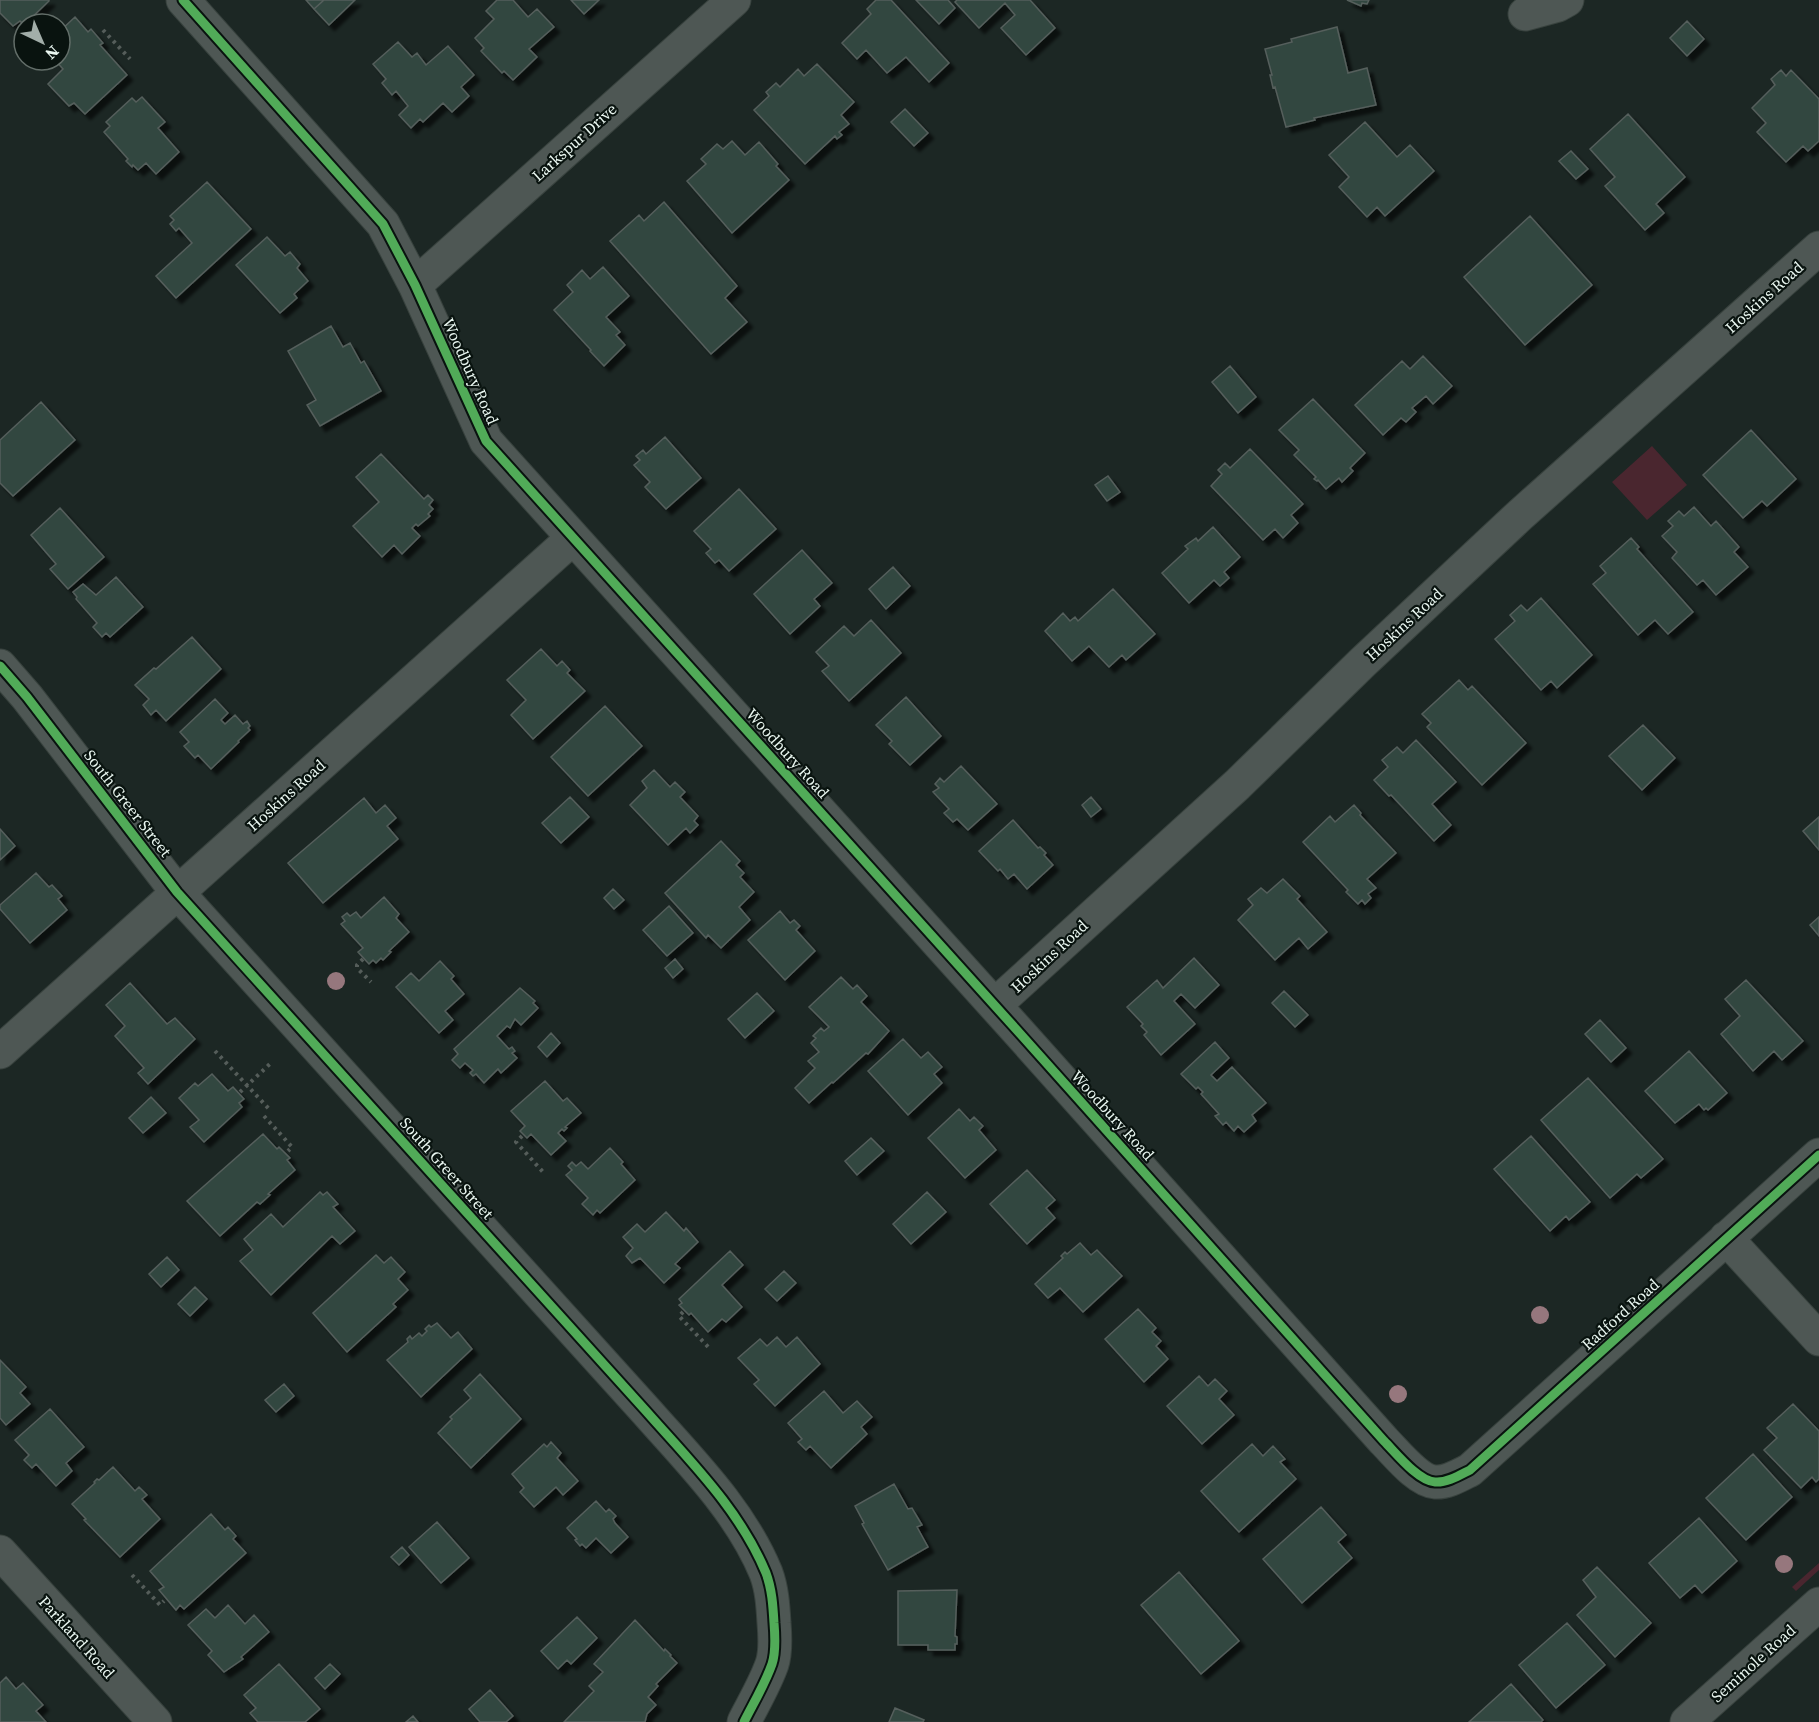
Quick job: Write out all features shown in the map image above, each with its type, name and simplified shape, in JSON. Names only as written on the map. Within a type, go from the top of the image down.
[{"type":"street","name":"Woodbury Road","points":[[183,0],[383,225],[415,285],[486,441],[995,1005],[1384,1441],[1415,1472],[1434,1482]]},
{"type":"street","name":"Larkspur Drive","points":[[415,285],[734,0]]},
{"type":"street","points":[[1525,14],[1558,5],[1567,0]]},
{"type":"street","name":"Hoskins Road","points":[[995,1005],[1237,785],[1362,663],[1519,516],[1819,248]]},
{"type":"street","name":"Hoskins Road","points":[[0,1052],[573,538]]},
{"type":"street","name":"South Greer Street","points":[[0,666],[27,697],[177,892],[646,1411],[703,1475],[734,1515],[752,1544],[766,1575],[775,1632],[773,1662],[744,1722]]},
{"type":"street","name":"Radford Road","points":[[1434,1482],[1450,1479],[1470,1470],[1819,1155]]},
{"type":"street","points":[[1726,1238],[1819,1339]]},
{"type":"street","name":"Parkland Road","points":[[0,1552],[155,1722]]},
{"type":"street","name":"Seminole Road","points":[[1687,1722],[1819,1604]]},
{"type":"path","points":[[104,30],[130,59]]},
{"type":"path","points":[[363,959],[357,968],[371,982]]},
{"type":"path","points":[[215,1052],[270,1110]]},
{"type":"path","points":[[240,1092],[272,1062]]},
{"type":"path","points":[[264,1116],[292,1148],[288,1151]]},
{"type":"path","points":[[522,1137],[516,1142],[543,1172]]},
{"type":"path","points":[[683,1312],[679,1316],[711,1350]]},
{"type":"path","points":[[132,1575],[160,1605],[164,1601]]},
{"type":"shaded area","points":[[1652,446],[1687,485],[1647,520],[1612,482]]},
{"type":"shaded area","points":[[1819,1563],[1819,1570],[1796,1591],[1792,1587]]},
{"type":"building","points":[[0,0],[49,0],[38,12],[12,12],[12,25],[0,13]]},
{"type":"building","points":[[306,0],[324,0],[314,9]]},
{"type":"building","points":[[324,0],[355,0],[329,25],[314,9]]},
{"type":"building","points":[[497,0],[513,0],[528,17],[537,9],[554,27],[529,49],[537,57],[513,80],[504,71],[502,73],[481,51],[484,48],[475,38],[494,19],[486,11]]},
{"type":"building","points":[[571,0],[599,0],[584,14]]},
{"type":"building","points":[[876,0],[891,0],[949,63],[929,82],[906,57],[887,73],[866,50],[857,59],[842,43],[871,14],[867,9]]},
{"type":"building","points":[[916,0],[948,0],[955,8],[939,24]]},
{"type":"building","points":[[957,0],[1030,0],[1055,28],[1026,55],[1001,28],[1015,15],[1005,3],[979,28],[955,2]]},
{"type":"building","points":[[1347,0],[1369,0],[1367,4],[1362,3],[1361,6]]},
{"type":"building","points":[[75,17],[88,32],[91,29],[103,43],[100,45],[127,75],[85,114],[74,103],[69,106],[48,84],[60,72],[72,72],[72,20]]},
{"type":"building","points":[[1687,21],[1704,39],[1687,56],[1670,38]]},
{"type":"building","points":[[1337,27],[1348,73],[1367,68],[1376,105],[1314,118],[1315,120],[1286,127],[1275,87],[1273,88],[1265,49],[1292,42],[1291,39]]},
{"type":"building","points":[[398,42],[412,57],[417,53],[426,65],[448,46],[474,75],[461,87],[469,96],[452,112],[443,103],[423,122],[420,119],[411,128],[399,115],[408,106],[396,91],[392,95],[382,83],[386,79],[373,64]]},
{"type":"building","points":[[817,64],[854,102],[841,115],[849,124],[839,132],[842,135],[837,139],[835,136],[805,164],[754,110],[769,96],[766,92],[776,83],[780,87],[798,69],[804,76]]},
{"type":"building","points":[[1781,70],[1786,76],[1791,70],[1819,99],[1819,141],[1808,151],[1803,146],[1786,162],[1757,132],[1766,123],[1752,108],[1775,85],[1771,79]]},
{"type":"building","points":[[142,97],[165,122],[158,128],[179,152],[156,174],[146,163],[138,170],[133,165],[132,167],[126,161],[128,159],[104,132],[110,126],[106,122],[132,98],[136,102]]},
{"type":"building","points":[[905,109],[928,133],[914,146],[891,122]]},
{"type":"building","points":[[1628,114],[1685,177],[1656,204],[1664,213],[1645,230],[1605,186],[1615,177],[1590,149]]},
{"type":"building","points":[[1365,122],[1397,157],[1410,145],[1434,171],[1385,216],[1377,207],[1367,217],[1339,187],[1349,177],[1329,155]]},
{"type":"building","points":[[732,141],[745,155],[759,142],[789,180],[732,233],[687,181],[706,164],[701,159],[717,144],[723,149]]},
{"type":"building","points":[[1571,151],[1588,169],[1576,179],[1559,161]]},
{"type":"building","points":[[207,182],[251,229],[176,298],[156,276],[192,243],[179,228],[176,231],[170,224],[174,220],[170,216]]},
{"type":"building","points":[[664,202],[737,286],[725,298],[747,322],[711,354],[610,241],[639,215],[644,221]]},
{"type":"building","points":[[1530,216],[1592,285],[1525,345],[1464,277]]},
{"type":"building","points":[[267,237],[285,256],[290,252],[300,264],[297,268],[308,281],[294,294],[297,298],[280,313],[236,265]]},
{"type":"building","points":[[603,267],[629,296],[606,317],[620,332],[616,335],[625,345],[604,366],[554,310],[573,292],[567,285],[582,270],[590,279]]},
{"type":"building","points":[[331,326],[343,347],[350,343],[361,363],[364,361],[381,391],[320,426],[307,405],[316,400],[288,351]]},
{"type":"building","points":[[1423,356],[1452,386],[1433,404],[1426,396],[1412,408],[1416,412],[1406,422],[1401,418],[1383,435],[1355,405],[1402,361],[1410,369]]},
{"type":"building","points":[[1230,366],[1256,397],[1238,413],[1212,382]]},
{"type":"building","points":[[1313,399],[1365,453],[1350,468],[1353,471],[1342,482],[1339,478],[1326,489],[1314,479],[1316,477],[1294,455],[1299,450],[1279,430]]},
{"type":"building","points":[[41,402],[75,440],[13,496],[0,483],[0,440]]},
{"type":"building","points":[[1751,430],[1796,479],[1767,506],[1762,501],[1743,518],[1703,475]]},
{"type":"building","points":[[665,437],[701,478],[666,509],[645,487],[650,482],[634,465],[640,460],[636,456],[643,450],[646,454]]},
{"type":"building","points":[[1250,449],[1303,504],[1291,515],[1298,523],[1283,538],[1275,529],[1263,540],[1211,486],[1222,474],[1218,470],[1225,463],[1230,468]]},
{"type":"building","points":[[381,454],[424,499],[428,495],[433,500],[429,505],[433,509],[428,514],[430,516],[412,528],[420,536],[402,554],[394,545],[382,557],[353,526],[379,502],[356,477]]},
{"type":"building","points":[[1108,476],[1120,492],[1107,501],[1095,485]]},
{"type":"building","points":[[739,489],[776,529],[729,571],[719,560],[715,563],[706,553],[711,549],[694,531]]},
{"type":"building","points":[[1694,507],[1711,526],[1716,521],[1739,547],[1734,552],[1748,567],[1716,595],[1703,580],[1697,585],[1672,558],[1677,552],[1662,536],[1673,526],[1668,521],[1679,511],[1684,516]]},
{"type":"building","points":[[60,508],[104,557],[68,589],[50,569],[56,564],[31,535]]},
{"type":"building","points":[[1213,527],[1240,557],[1224,572],[1229,578],[1220,586],[1214,580],[1189,603],[1162,573],[1188,549],[1185,546],[1196,538],[1198,541]]},
{"type":"building","points":[[1631,538],[1639,547],[1637,549],[1693,612],[1668,634],[1655,620],[1638,635],[1593,584],[1606,573],[1600,566]]},
{"type":"building","points":[[802,550],[832,583],[814,599],[820,606],[790,634],[754,594]]},
{"type":"building","points":[[893,567],[910,586],[886,609],[869,589]]},
{"type":"building","points":[[116,577],[143,607],[110,637],[106,633],[102,637],[93,627],[97,623],[76,599],[73,592],[83,584],[96,595]]},
{"type":"building","points":[[1113,589],[1155,634],[1126,660],[1122,655],[1109,667],[1089,646],[1072,661],[1045,631],[1063,613],[1070,621],[1075,617],[1078,621]]},
{"type":"building","points":[[1541,598],[1592,655],[1557,688],[1551,681],[1541,690],[1495,639],[1515,621],[1510,615],[1521,605],[1527,611]]},
{"type":"building","points":[[871,620],[901,653],[849,701],[822,671],[829,666],[816,652],[844,626],[854,636]]},
{"type":"building","points":[[192,637],[221,669],[166,721],[156,710],[151,715],[143,705],[149,699],[135,685]]},
{"type":"building","points":[[541,649],[557,666],[562,661],[570,670],[567,673],[585,691],[533,739],[511,715],[526,700],[507,680]]},
{"type":"building","points":[[1459,680],[1468,690],[1472,686],[1526,743],[1482,785],[1427,727],[1431,723],[1422,714]]},
{"type":"building","points":[[906,697],[941,736],[910,765],[889,744],[892,741],[876,725]]},
{"type":"building","points":[[215,699],[228,713],[221,720],[225,724],[235,715],[243,724],[247,721],[250,730],[211,769],[198,755],[195,758],[184,746],[189,742],[180,732]]},
{"type":"building","points":[[605,706],[642,746],[588,796],[551,757]]},
{"type":"building","points":[[1643,725],[1675,758],[1642,790],[1609,756]]},
{"type":"building","points":[[1416,740],[1456,782],[1432,804],[1451,825],[1434,841],[1374,780],[1388,767],[1382,760],[1397,747],[1403,753]]},
{"type":"building","points":[[961,766],[997,804],[968,830],[957,819],[953,822],[944,813],[949,809],[933,792],[939,788],[935,784],[940,778],[944,782]]},
{"type":"building","points":[[654,770],[670,787],[675,782],[685,792],[680,797],[698,816],[694,821],[698,825],[690,833],[686,828],[668,845],[630,805],[647,788],[642,781]]},
{"type":"building","points":[[570,797],[589,817],[561,843],[542,823]]},
{"type":"building","points":[[1091,797],[1101,809],[1091,817],[1082,805]]},
{"type":"building","points":[[364,798],[376,813],[385,805],[396,818],[387,826],[398,839],[323,903],[288,863]]},
{"type":"building","points":[[1354,805],[1361,813],[1360,815],[1396,853],[1367,879],[1376,888],[1368,894],[1371,898],[1365,904],[1362,900],[1358,904],[1346,892],[1348,890],[1303,842],[1330,816],[1335,822]]},
{"type":"building","points":[[1819,817],[1819,850],[1803,831]]},
{"type":"building","points":[[1013,820],[1038,848],[1040,847],[1046,853],[1044,855],[1053,865],[1027,889],[1014,874],[1008,879],[979,851]]},
{"type":"building","points":[[0,829],[15,846],[0,860]]},
{"type":"building","points":[[721,841],[740,861],[736,865],[744,873],[740,877],[754,892],[739,907],[750,920],[721,948],[708,935],[706,938],[665,893]]},
{"type":"building","points":[[36,873],[49,887],[52,885],[62,896],[58,899],[67,910],[30,943],[0,909],[0,905]]},
{"type":"building","points":[[1283,879],[1300,896],[1297,899],[1327,932],[1308,949],[1299,938],[1275,960],[1238,920],[1253,905],[1248,899],[1261,888],[1267,893]]},
{"type":"building","points":[[613,889],[624,900],[614,909],[604,898]]},
{"type":"building","points":[[384,897],[399,914],[396,918],[409,932],[383,960],[381,958],[376,963],[373,960],[369,964],[358,952],[363,948],[341,924],[345,921],[342,917],[347,913],[350,916],[356,912],[361,918]]},
{"type":"building","points":[[669,906],[693,933],[667,956],[643,930]]},
{"type":"building","points":[[780,911],[790,923],[794,920],[800,926],[796,930],[815,951],[785,980],[748,940]]},
{"type":"building","points":[[1819,917],[1819,936],[1810,925]]},
{"type":"building","points":[[1194,958],[1219,985],[1195,1008],[1181,994],[1174,1001],[1195,1024],[1161,1055],[1144,1035],[1147,1032],[1141,1026],[1143,1024],[1127,1007],[1157,980],[1163,988]]},
{"type":"building","points":[[675,959],[683,969],[673,978],[665,968]]},
{"type":"building","points":[[440,961],[454,976],[451,979],[464,994],[445,1011],[453,1020],[439,1033],[396,987],[411,973],[419,981]]},
{"type":"building","points":[[841,977],[853,989],[857,985],[867,996],[861,1002],[889,1031],[868,1054],[866,1053],[809,1103],[795,1088],[815,1068],[808,1061],[819,1052],[811,1043],[816,1038],[813,1036],[821,1028],[824,1031],[829,1027],[809,1007]]},
{"type":"building","points":[[1746,980],[1803,1041],[1782,1060],[1774,1051],[1753,1071],[1721,1034],[1740,1016],[1725,999]]},
{"type":"building","points":[[130,983],[167,1024],[175,1018],[195,1039],[148,1084],[138,1073],[144,1068],[115,1036],[125,1026],[106,1005]]},
{"type":"building","points":[[520,988],[535,1001],[533,1003],[538,1008],[521,1025],[515,1019],[510,1028],[507,1026],[497,1036],[509,1049],[512,1047],[515,1051],[512,1053],[517,1058],[501,1073],[498,1069],[484,1083],[476,1074],[473,1076],[470,1073],[473,1070],[465,1063],[460,1068],[452,1060],[458,1054],[454,1049]]},
{"type":"building","points":[[1284,991],[1308,1015],[1295,1027],[1272,1003]]},
{"type":"building","points":[[757,993],[774,1011],[745,1038],[728,1019]]},
{"type":"building","points":[[1600,1020],[1626,1048],[1611,1062],[1585,1034]]},
{"type":"building","points":[[551,1033],[560,1043],[547,1057],[538,1047]]},
{"type":"building","points":[[903,1039],[921,1058],[928,1052],[942,1067],[934,1074],[942,1083],[908,1115],[868,1071]]},
{"type":"building","points":[[1215,1042],[1229,1058],[1211,1075],[1217,1081],[1232,1067],[1266,1103],[1252,1115],[1256,1121],[1244,1132],[1238,1126],[1234,1131],[1226,1122],[1223,1125],[1215,1116],[1219,1114],[1201,1094],[1203,1092],[1198,1087],[1196,1089],[1181,1074]]},
{"type":"building","points":[[1689,1051],[1727,1093],[1708,1110],[1706,1108],[1704,1110],[1699,1104],[1675,1123],[1645,1091]]},
{"type":"building","points":[[212,1074],[228,1091],[233,1087],[244,1099],[239,1103],[242,1107],[204,1142],[190,1127],[199,1120],[179,1098],[195,1083],[198,1086]]},
{"type":"building","points":[[1588,1078],[1663,1159],[1641,1178],[1637,1174],[1610,1198],[1541,1120]]},
{"type":"building","points":[[545,1081],[563,1101],[567,1098],[581,1113],[565,1127],[567,1128],[564,1131],[562,1129],[558,1133],[566,1141],[551,1155],[531,1134],[527,1138],[520,1131],[525,1126],[511,1111]]},
{"type":"building","points":[[151,1097],[166,1113],[143,1133],[129,1118]]},
{"type":"building","points":[[959,1109],[970,1121],[974,1117],[983,1126],[979,1130],[996,1150],[965,1178],[928,1138]]},
{"type":"building","points":[[263,1134],[277,1149],[279,1147],[290,1158],[287,1160],[295,1170],[260,1204],[257,1202],[220,1236],[187,1201]]},
{"type":"building","points":[[1531,1136],[1590,1202],[1569,1220],[1566,1216],[1550,1231],[1494,1169]]},
{"type":"building","points":[[871,1138],[884,1151],[857,1175],[845,1161]]},
{"type":"building","points":[[610,1148],[635,1180],[600,1213],[597,1210],[593,1215],[582,1204],[588,1198],[566,1175],[572,1170],[568,1166],[572,1162],[576,1166],[581,1162],[588,1169]]},
{"type":"building","points":[[1027,1170],[1055,1200],[1046,1208],[1055,1218],[1027,1244],[990,1204]]},
{"type":"building","points":[[320,1192],[323,1195],[327,1192],[338,1204],[333,1207],[355,1231],[340,1244],[332,1236],[271,1295],[240,1261],[253,1250],[244,1239],[271,1214],[283,1227]]},
{"type":"building","points":[[927,1192],[946,1212],[911,1244],[893,1224]]},
{"type":"building","points":[[666,1212],[684,1231],[686,1228],[698,1242],[675,1264],[680,1268],[664,1283],[640,1258],[632,1263],[626,1256],[633,1248],[623,1237],[637,1224],[645,1232]]},
{"type":"building","points":[[1080,1243],[1091,1255],[1097,1250],[1122,1276],[1083,1312],[1060,1288],[1048,1298],[1035,1284],[1063,1258],[1061,1256],[1065,1252],[1067,1254]]},
{"type":"building","points":[[730,1251],[743,1265],[722,1285],[742,1307],[726,1322],[722,1319],[708,1332],[691,1313],[689,1315],[679,1305],[682,1303],[679,1299]]},
{"type":"building","points":[[376,1255],[384,1263],[391,1257],[405,1272],[398,1279],[408,1290],[393,1304],[396,1307],[347,1352],[313,1313]]},
{"type":"building","points":[[167,1257],[179,1270],[161,1287],[149,1274]]},
{"type":"building","points":[[784,1271],[796,1283],[777,1301],[765,1289]]},
{"type":"building","points":[[195,1287],[207,1299],[190,1316],[178,1304]]},
{"type":"building","points":[[1138,1309],[1156,1328],[1152,1332],[1161,1341],[1156,1346],[1168,1359],[1144,1382],[1105,1339]]},
{"type":"building","points":[[437,1323],[451,1338],[458,1332],[472,1349],[421,1397],[387,1360],[408,1342],[407,1339],[410,1336],[412,1339],[419,1333],[422,1336],[429,1325],[431,1327]]},
{"type":"building","points":[[777,1337],[786,1347],[797,1337],[820,1364],[775,1406],[754,1384],[759,1380],[738,1358],[760,1339],[767,1346]]},
{"type":"building","points":[[0,1360],[26,1387],[20,1393],[30,1404],[6,1425],[0,1418]]},
{"type":"building","points":[[480,1374],[521,1419],[471,1468],[438,1433],[452,1419],[450,1417],[471,1398],[464,1390]]},
{"type":"building","points":[[1199,1376],[1208,1386],[1215,1379],[1227,1391],[1219,1399],[1234,1415],[1202,1444],[1167,1406]]},
{"type":"building","points":[[284,1384],[294,1396],[276,1412],[265,1400]]},
{"type":"building","points":[[824,1391],[843,1413],[857,1401],[872,1417],[861,1427],[867,1434],[831,1468],[810,1446],[806,1450],[798,1442],[802,1439],[788,1423]]},
{"type":"building","points":[[1793,1404],[1819,1431],[1819,1479],[1816,1482],[1812,1477],[1801,1488],[1764,1450],[1777,1438],[1767,1428]]},
{"type":"building","points":[[50,1409],[84,1447],[66,1463],[72,1471],[56,1486],[36,1464],[32,1468],[24,1460],[29,1455],[15,1440]]},
{"type":"building","points":[[551,1442],[561,1453],[557,1458],[578,1481],[563,1495],[556,1487],[534,1507],[520,1492],[524,1488],[512,1474],[544,1444],[547,1447]]},
{"type":"building","points":[[1252,1444],[1263,1456],[1273,1446],[1285,1459],[1280,1462],[1296,1479],[1239,1532],[1201,1491]]},
{"type":"building","points":[[1753,1454],[1792,1497],[1746,1540],[1706,1498]]},
{"type":"building","points":[[113,1467],[135,1491],[139,1487],[147,1495],[142,1499],[160,1519],[120,1557],[84,1520],[86,1519],[72,1504],[97,1479],[99,1480]]},
{"type":"building","points":[[894,1484],[908,1509],[912,1508],[922,1525],[917,1527],[928,1547],[888,1570],[862,1524],[864,1523],[855,1506]]},
{"type":"building","points":[[596,1501],[606,1512],[609,1509],[616,1516],[613,1519],[615,1523],[628,1537],[611,1553],[596,1538],[586,1548],[582,1544],[580,1546],[567,1528]]},
{"type":"building","points":[[1321,1507],[1346,1535],[1338,1542],[1352,1558],[1302,1603],[1263,1559]]},
{"type":"building","points":[[211,1514],[225,1530],[228,1527],[236,1536],[233,1539],[246,1553],[184,1609],[180,1605],[176,1610],[159,1590],[164,1587],[150,1571]]},
{"type":"building","points":[[1699,1518],[1737,1561],[1702,1593],[1695,1585],[1680,1598],[1649,1563]]},
{"type":"building","points":[[437,1522],[469,1558],[441,1583],[409,1547]]},
{"type":"building","points":[[402,1547],[409,1555],[399,1565],[391,1557]]},
{"type":"building","points":[[1597,1567],[1651,1623],[1615,1657],[1577,1615],[1596,1597],[1583,1580]]},
{"type":"building","points":[[1179,1572],[1239,1641],[1201,1674],[1141,1605]]},
{"type":"building","points":[[957,1590],[955,1650],[928,1650],[928,1645],[898,1645],[898,1591]]},
{"type":"building","points":[[228,1605],[245,1624],[254,1615],[269,1632],[241,1657],[243,1659],[224,1672],[208,1655],[212,1651],[188,1625],[206,1609],[215,1618]]},
{"type":"building","points":[[577,1617],[597,1638],[571,1664],[567,1660],[558,1669],[541,1651]]},
{"type":"building","points":[[635,1620],[677,1663],[656,1684],[658,1686],[648,1697],[656,1705],[647,1714],[645,1722],[564,1722],[594,1691],[589,1686],[603,1672],[594,1664]]},
{"type":"building","points":[[1567,1623],[1605,1665],[1556,1708],[1519,1665]]},
{"type":"building","points":[[279,1664],[320,1709],[305,1722],[258,1722],[250,1713],[256,1708],[244,1695]]},
{"type":"building","points":[[330,1664],[340,1674],[325,1689],[315,1678]]},
{"type":"building","points":[[6,1677],[16,1689],[23,1683],[43,1705],[36,1711],[46,1722],[0,1722],[0,1683]]},
{"type":"building","points":[[1511,1684],[1543,1720],[1541,1722],[1469,1722]]},
{"type":"building","points":[[490,1690],[513,1716],[506,1722],[480,1722],[469,1709]]},
{"type":"building","points":[[895,1708],[924,1720],[923,1722],[889,1722]]},
{"type":"building","points":[[413,1716],[418,1722],[406,1722]]},
{"type":"cycle path","points":[[183,0],[383,224],[415,285],[486,441],[1384,1441],[1422,1477],[1440,1482],[1470,1470],[1819,1155]]},
{"type":"cycle path","points":[[0,666],[27,697],[177,892],[680,1449],[728,1507],[755,1550],[766,1573],[773,1610],[775,1644],[772,1664],[744,1722]]}]
